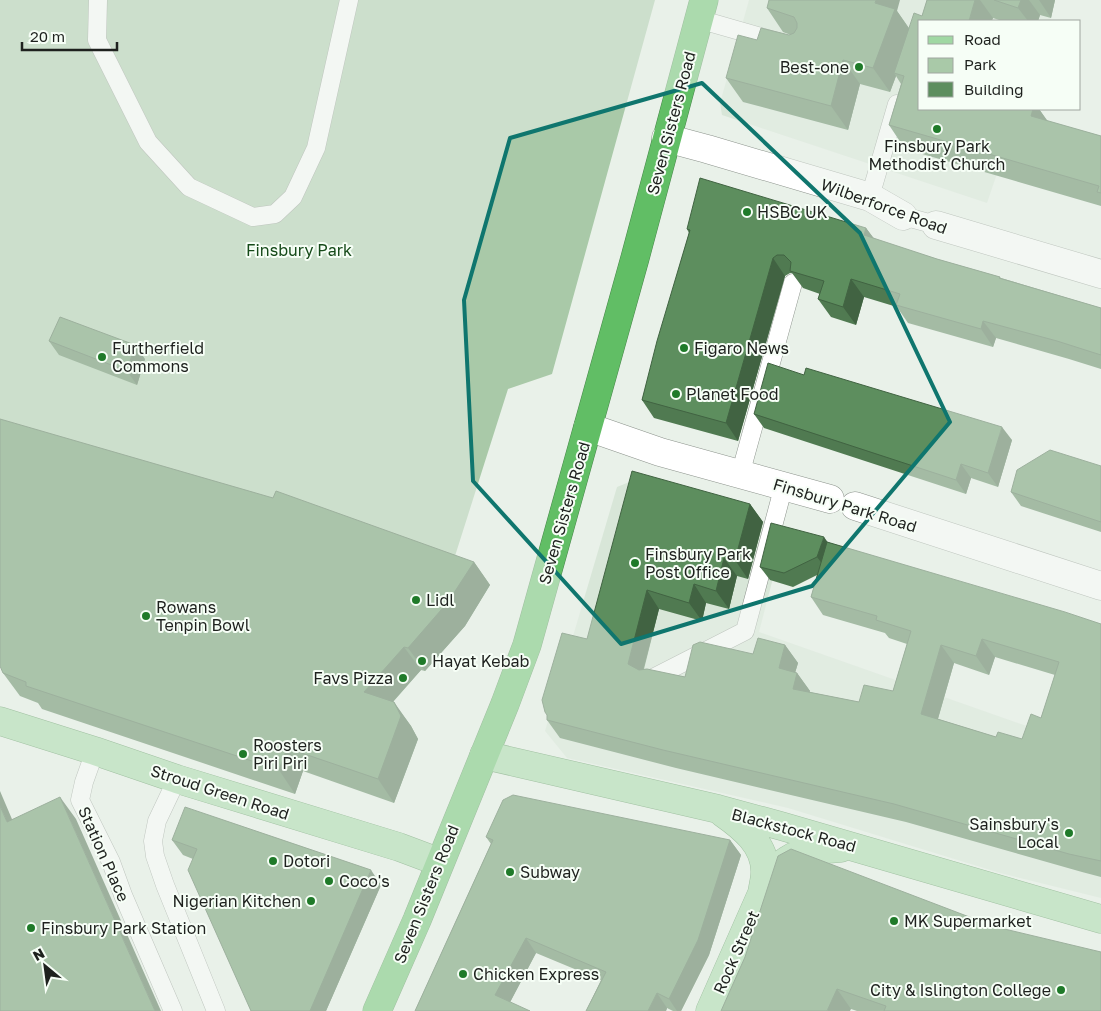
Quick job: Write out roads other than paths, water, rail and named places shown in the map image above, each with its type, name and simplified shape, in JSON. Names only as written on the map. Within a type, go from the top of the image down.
[{"type":"highway","name":"Seven Sisters Road","points":[[377,1011],[505,704],[527,645],[701,10]]},
{"type":"main road","name":"Stroud Green Road","points":[[0,720],[95,750],[176,780],[399,847],[440,862]]},
{"type":"main road","name":"Blackstock Road","points":[[484,755],[718,809],[858,847],[1101,919]]},
{"type":"main road","name":"Rock Street","points":[[718,809],[740,825],[760,849],[765,872],[762,893]]},
{"type":"main road","name":"Rock Street","points":[[710,1011],[770,875],[792,856],[808,850],[858,847]]},
{"type":"street","name":"Wilberforce Road","points":[[666,138],[870,197],[903,216]]},
{"type":"street","name":"Wilberforce Road","points":[[936,225],[1101,274]]},
{"type":"street","name":"Finsbury Park Road","points":[[588,427],[660,452],[740,475],[784,485],[1101,586]]},
{"type":"lane","points":[[98,0],[97,40],[148,142],[189,187],[253,217],[275,214],[293,197],[316,148],[349,0]]},
{"type":"lane","points":[[701,10],[795,46]]},
{"type":"lane","points":[[870,197],[901,92]]},
{"type":"lane","name":"Wilberforce Road","points":[[903,216],[936,225]]},
{"type":"lane","points":[[740,475],[793,282]]},
{"type":"lane","points":[[653,678],[744,631],[784,485]]},
{"type":"lane","name":"Station Place","points":[[95,750],[80,800],[111,862],[123,896],[174,1011]]},
{"type":"lane","points":[[176,780],[158,821],[153,841],[155,856],[216,1011]]},
{"type":"place","name":"Best-one","points":[[859,67]]},
{"type":"place","name":"Finsbury Park Methodist Church","points":[[937,129]]},
{"type":"place","name":"HSBC UK","points":[[747,212]]},
{"type":"place","name":"Figaro News","points":[[684,348]]},
{"type":"place","name":"Furtherfield Commons","points":[[102,357]]},
{"type":"place","name":"Planet Food","points":[[676,394]]},
{"type":"place","name":"Finsbury Park Post Office","points":[[635,563]]},
{"type":"place","name":"Lidl","points":[[416,600]]},
{"type":"place","name":"Rowans Tenpin Bowl","points":[[146,616]]},
{"type":"place","name":"Hayat Kebab","points":[[422,661]]},
{"type":"place","name":"Favs Pizza","points":[[403,678]]},
{"type":"place","name":"Roosters Piri Piri","points":[[243,754]]},
{"type":"place","name":"Sainsbury's Local","points":[[1069,833]]},
{"type":"place","name":"Dotori","points":[[273,861]]},
{"type":"place","name":"Subway","points":[[510,872]]},
{"type":"place","name":"Coco's","points":[[329,881]]},
{"type":"place","name":"Nigerian Kitchen","points":[[311,901]]},
{"type":"place","name":"MK Supermarket","points":[[894,921]]},
{"type":"place","name":"Finsbury Park Station","points":[[31,928]]},
{"type":"place","name":"Chicken Express","points":[[463,974]]},
{"type":"place","name":"City & Islington College","points":[[1061,990]]},
{"type":"park label","name":"Finsbury Park","points":[[299,250]]}]
